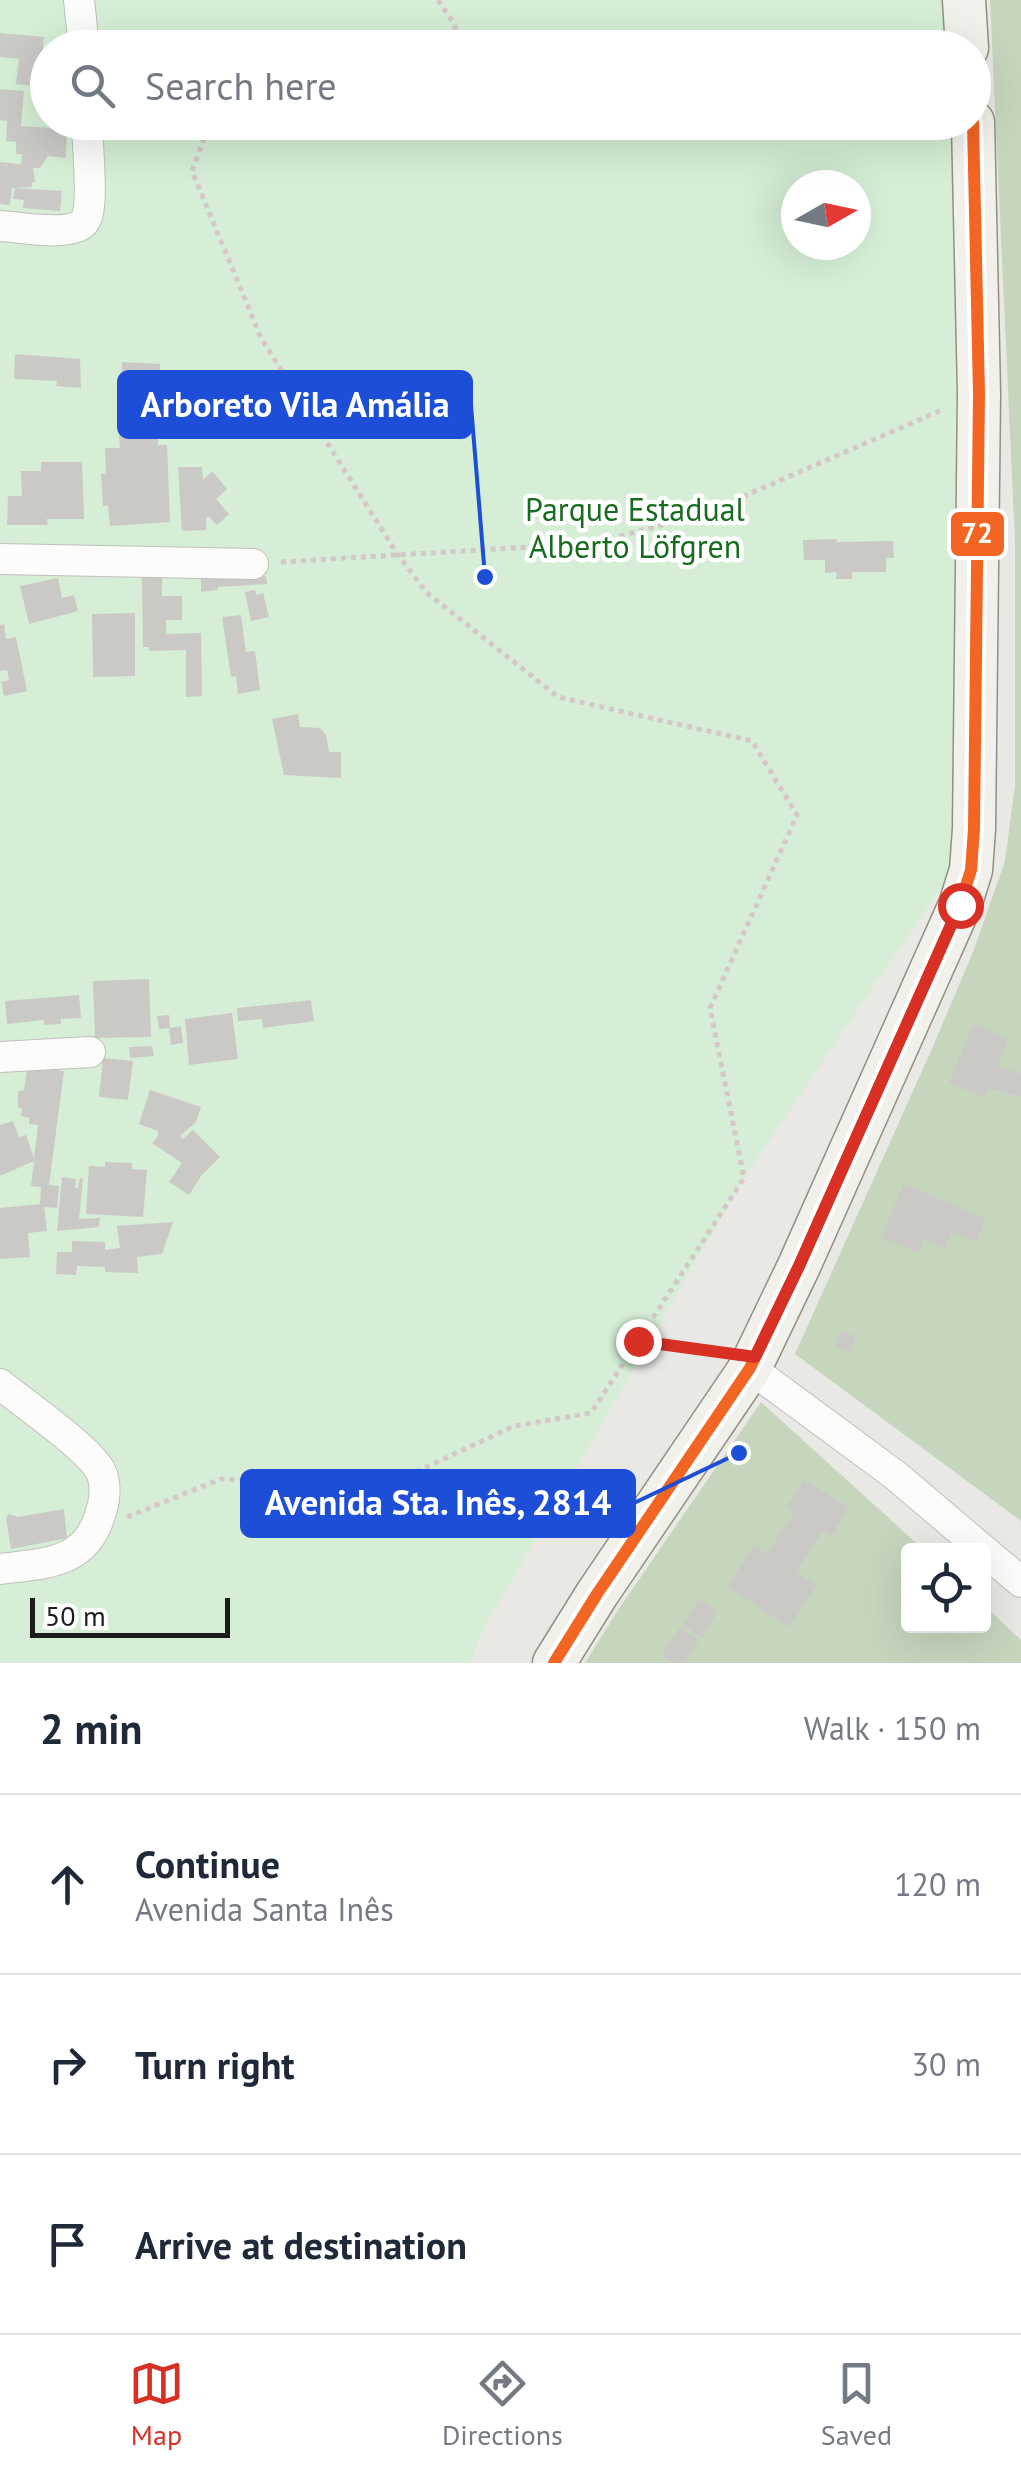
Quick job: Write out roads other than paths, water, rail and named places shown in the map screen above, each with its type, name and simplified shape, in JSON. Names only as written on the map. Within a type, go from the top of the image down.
[{"type":"main road","points":[[964,0],[966,30]]},
{"type":"main road","points":[[554,1663],[753,1362],[960,905],[971,870],[979,394],[973,140]]},
{"type":"street","points":[[79,0],[82,30]]},
{"type":"street","points":[[0,226],[63,230],[85,222],[87,140]]},
{"type":"street","points":[[0,558],[253,564]]},
{"type":"street","points":[[0,1058],[90,1052]]},
{"type":"street","points":[[753,1362],[1021,1582]]},
{"type":"street","points":[[0,1384],[88,1455],[100,1471],[104,1485],[104,1505],[96,1530],[84,1547],[48,1563],[0,1570]]},
{"type":"place","name":"Arboreto Vila Amália","points":[[485,577]]},
{"type":"place","name":"Avenida Sta. Inês, 2814","points":[[739,1453]]},
{"type":"park label","name":"Parque Estadual Alberto Löfgren","points":[[635,528]]}]
